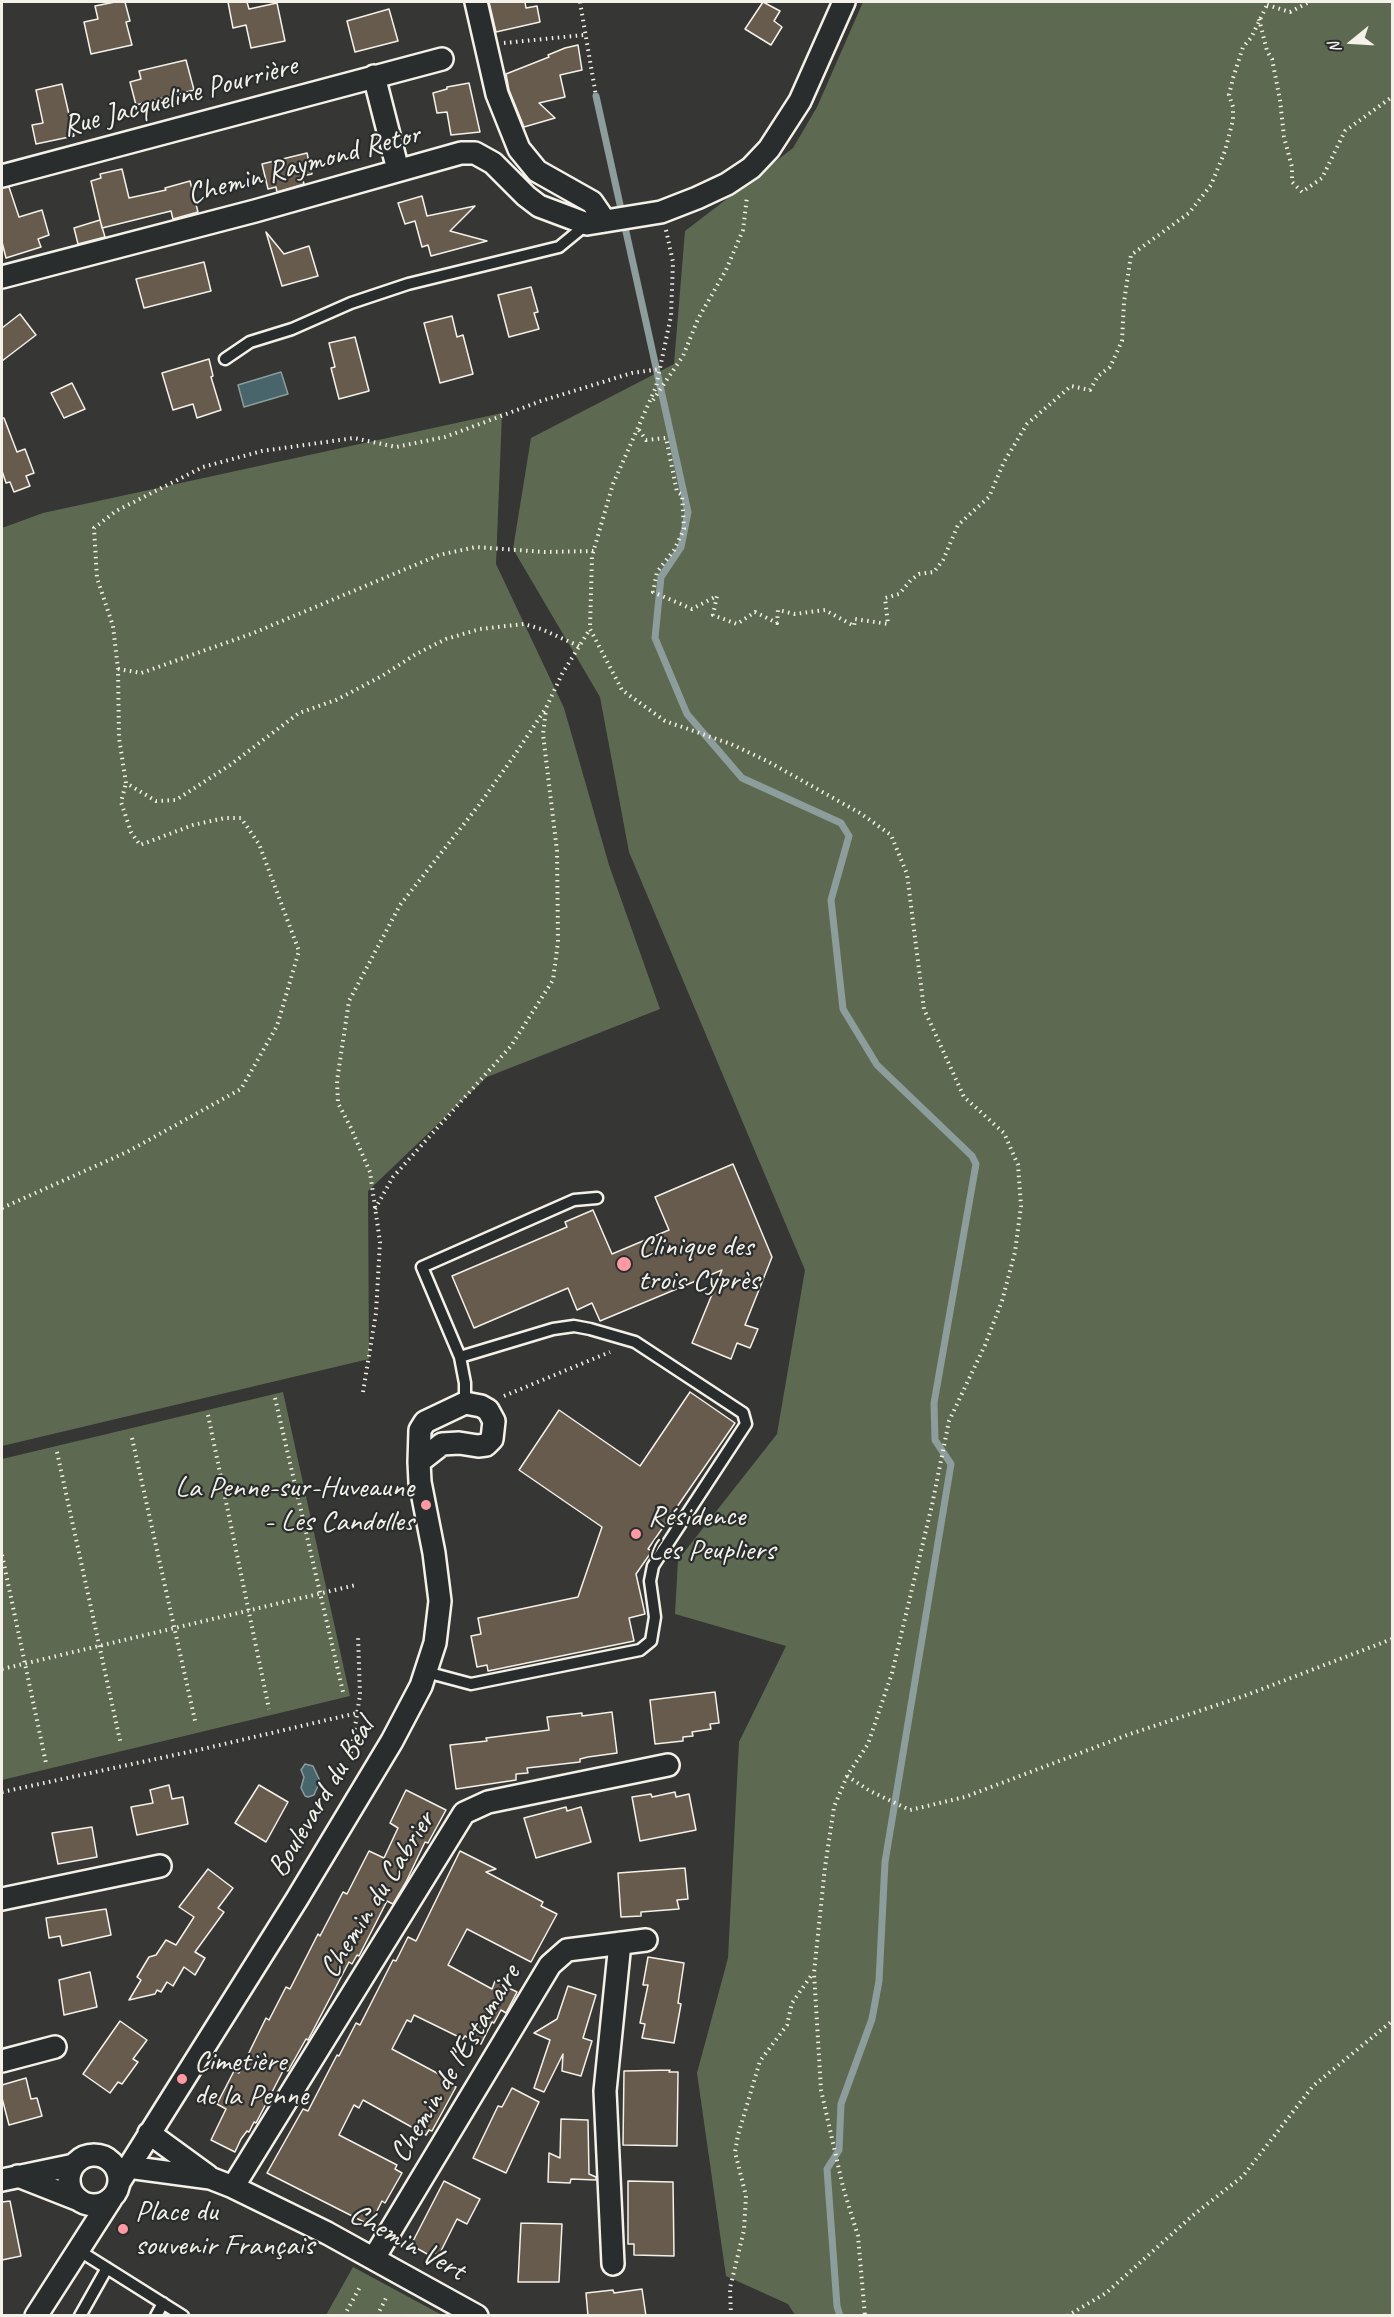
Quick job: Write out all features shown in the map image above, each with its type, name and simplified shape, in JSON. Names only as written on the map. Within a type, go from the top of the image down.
[{"type":"street","points":[[476,2],[497,94],[519,149],[537,171],[592,202],[596,223],[661,212],[697,198],[751,168],[769,149],[800,101],[844,2]]},
{"type":"street","name":"Rue Jacqueline Pourrière","points":[[2,176],[442,59]]},
{"type":"street","points":[[374,76],[399,170]]},
{"type":"street","name":"Chemin Raymond Retor","points":[[2,276],[255,211],[461,153],[475,153],[493,163],[539,206],[596,223]]},
{"type":"street","points":[[419,1462],[442,1444],[486,1445],[492,1439],[494,1421],[488,1410],[473,1404]]},
{"type":"street","name":"Boulevard du Béal","points":[[36,2316],[78,2250],[117,2177],[149,2133],[309,1880],[392,1741],[421,1686],[435,1642],[440,1601],[434,1553],[420,1482],[420,1430],[425,1422],[473,1404]]},
{"type":"street","name":"Chemin du Cabrier","points":[[233,2187],[464,1814],[488,1802],[668,1765]]},
{"type":"street","points":[[2,1899],[160,1866]]},
{"type":"street","name":"Chemin de l'Estamaire","points":[[374,2258],[550,1965],[567,1950],[646,1940]]},
{"type":"street","points":[[613,2264],[605,2091],[620,1943]]},
{"type":"street","points":[[2,2061],[55,2047]]},
{"type":"street","name":"Chemin Vert","points":[[149,2133],[210,2178],[233,2187],[374,2258],[477,2316]]},
{"type":"street","name":"Chemin Vert","points":[[9,2178],[74,2165],[79,2160],[92,2155],[105,2157],[117,2177],[210,2178]]},
{"type":"street","points":[[74,2165],[69,2180],[74,2194],[82,2202]]},
{"type":"street","points":[[9,2178],[82,2202],[103,2204],[117,2177]]},
{"type":"street","name":"Boulevard du Béal","points":[[78,2250],[82,2202]]},
{"type":"lane","points":[[225,359],[250,342],[292,329],[351,303],[408,284],[559,248],[596,223]]},
{"type":"lane","points":[[473,1404],[465,1383],[460,1357],[422,1267],[574,1200],[597,1198]]},
{"type":"lane","points":[[426,1672],[471,1684],[640,1650],[651,1641],[655,1617],[650,1581],[652,1566],[746,1424],[743,1413],[635,1342],[574,1326],[553,1329],[460,1357]]},
{"type":"lane","points":[[78,2250],[183,2316]]},
{"type":"lane","points":[[80,2316],[107,2268]]},
{"type":"lane","points":[[156,2316],[163,2303]]},
{"type":"path","points":[[580,2],[596,96]]},
{"type":"path","points":[[638,429],[646,440],[666,438],[677,492],[682,495],[684,529],[674,550],[657,572],[653,592],[692,609],[717,596],[713,615],[737,624],[755,612],[777,623],[778,610],[795,614],[825,610],[854,626],[855,620],[888,624],[885,598],[899,594],[918,574],[934,572],[943,560],[958,525],[989,497],[1004,462],[1027,424],[1071,386],[1090,390],[1098,376],[1110,368],[1122,341],[1124,302],[1131,255],[1189,213],[1211,185],[1225,151],[1233,120],[1233,107],[1229,95],[1233,78],[1243,47],[1251,38],[1266,3],[1290,12],[1309,2]]},
{"type":"path","points":[[1259,18],[1267,51],[1272,59],[1284,137],[1292,167],[1292,182],[1302,192],[1322,178],[1345,131],[1392,97]]},
{"type":"path","points":[[486,44],[584,35]]},
{"type":"path","points":[[649,405],[683,356],[698,319],[735,250],[743,230],[751,168]]},
{"type":"path","points":[[363,1392],[376,1313],[380,1242],[370,1172],[338,1103],[337,1081],[349,1001],[400,905],[479,805],[546,708],[562,674],[590,629],[594,551],[614,484],[649,405],[672,316],[673,262],[661,212]]},
{"type":"path","points":[[2,1208],[127,1152],[241,1089],[277,1026],[298,951],[260,844],[241,818],[225,818],[193,825],[140,845],[131,832],[121,802],[126,783],[119,738],[118,669],[113,626],[97,578],[94,528],[116,511],[203,467],[262,451],[354,438],[396,447],[435,439],[541,401],[632,373],[660,369]]},
{"type":"path","points":[[118,669],[141,673],[240,638],[439,555],[476,547],[544,552],[594,551]]},
{"type":"path","points":[[126,783],[156,801],[176,800],[230,765],[299,713],[336,700],[436,644],[480,629],[524,624],[579,646]]},
{"type":"path","points":[[590,629],[622,690],[665,721],[731,744],[767,761],[860,813],[891,835],[907,873],[924,1009],[964,1097],[1004,1133],[1018,1165],[1021,1206],[1015,1252],[1002,1301],[985,1345],[949,1421],[932,1505],[892,1673],[868,1744],[847,1776],[834,1807],[825,1867],[814,1972],[821,2090],[843,2187],[858,2236],[865,2316]]},
{"type":"path","points":[[375,1209],[393,1177],[511,1046],[553,980],[558,942],[557,851],[543,734],[546,708]]},
{"type":"path","points":[[473,1404],[609,1354],[614,1346],[612,1335]]},
{"type":"path","points":[[276,1398],[343,1692]]},
{"type":"path","points":[[208,1416],[269,1709]]},
{"type":"path","points":[[132,1438],[196,1725]]},
{"type":"path","points":[[57,1452],[121,1745]]},
{"type":"path","points":[[2,1555],[46,1763]]},
{"type":"path","points":[[2,1669],[356,1585]]},
{"type":"path","points":[[351,1753],[360,1695],[358,1635]]},
{"type":"path","points":[[847,1776],[870,1791],[910,1810],[965,1797],[1130,1734],[1244,1696],[1392,1639]]},
{"type":"path","points":[[2,1792],[357,1713]]},
{"type":"path","points":[[731,2316],[730,2288],[744,2230],[746,2196],[735,2152],[738,2135],[760,2061],[787,2025],[792,2003],[814,1972]]},
{"type":"path","points":[[1067,2316],[1106,2293],[1192,2216],[1243,2176],[1313,2086],[1392,2021]]},
{"type":"path","points":[[344,2316],[360,2287]]},
{"type":"path","points":[[377,2316],[386,2298]]},
{"type":"green space","points":[[863,2],[1392,2],[1392,2315],[795,2315],[788,2304],[726,2276],[697,2073],[728,1958],[739,1742],[786,1646],[675,1614],[678,1560],[777,1434],[805,1270],[629,852],[600,697],[513,549],[531,438],[674,364],[685,231],[793,148],[817,107]]},
{"type":"green space","points":[[502,413],[496,564],[564,708],[609,865],[660,1009],[487,1077],[368,1191],[369,1359],[2,1446],[2,528],[43,513]]},
{"type":"green space","points":[[283,1392],[350,1696],[2,1780],[2,1459]]},
{"type":"green space","points":[[353,2267],[442,2315],[326,2315]]},
{"type":"water","points":[[281,372],[288,394],[244,407],[238,385]]},
{"type":"water","points":[[305,1764],[313,1766],[320,1781],[314,1795],[308,1797],[301,1788],[304,1777],[301,1770]]},
{"type":"building","points":[[125,2],[130,21],[126,22],[132,45],[91,54],[84,22],[98,19],[95,6]]},
{"type":"building","points":[[228,2],[247,2],[249,9],[277,3],[285,41],[251,48],[246,25],[233,28]]},
{"type":"building","points":[[489,2],[525,2],[526,8],[537,6],[540,22],[496,32]]},
{"type":"building","points":[[763,2],[780,11],[774,21],[782,27],[771,45],[745,29]]},
{"type":"building","points":[[389,9],[398,41],[355,52],[347,21]]},
{"type":"building","points":[[578,45],[582,70],[560,75],[565,97],[539,103],[555,118],[524,127],[509,90],[506,74],[565,48]]},
{"type":"building","points":[[186,60],[194,90],[136,105],[130,82],[141,79],[139,71]]},
{"type":"building","points":[[469,83],[480,132],[451,135],[447,112],[437,113],[433,93],[447,89],[447,87]]},
{"type":"building","points":[[62,84],[74,136],[36,144],[32,125],[43,123],[36,90]]},
{"type":"building","points":[[307,153],[312,174],[302,176],[304,184],[277,192],[276,187],[268,189],[262,164]]},
{"type":"building","points":[[122,169],[129,198],[166,190],[165,188],[190,181],[198,212],[173,219],[171,211],[102,228],[91,181],[101,178],[100,174]]},
{"type":"building","points":[[9,187],[19,217],[42,210],[49,235],[38,239],[41,247],[6,258],[2,242],[2,188]]},
{"type":"building","points":[[422,196],[427,216],[475,206],[450,231],[487,241],[431,256],[428,245],[422,247],[415,221],[405,224],[398,203]]},
{"type":"building","points":[[100,220],[105,237],[78,244],[74,228]]},
{"type":"building","points":[[266,232],[284,254],[309,246],[318,276],[282,286]]},
{"type":"building","points":[[204,262],[211,291],[144,308],[136,279]]},
{"type":"building","points":[[531,287],[538,312],[534,313],[539,329],[509,337],[498,295]]},
{"type":"building","points":[[20,314],[36,335],[2,361],[2,328]]},
{"type":"building","points":[[452,316],[457,337],[463,335],[473,374],[440,383],[424,323]]},
{"type":"building","points":[[355,337],[369,391],[339,399],[331,368],[335,367],[329,343]]},
{"type":"building","points":[[209,359],[213,376],[211,377],[221,410],[197,418],[193,404],[173,410],[162,373]]},
{"type":"building","points":[[72,383],[85,409],[64,418],[51,393]]},
{"type":"building","points":[[2,418],[4,418],[17,452],[25,449],[34,473],[26,476],[30,486],[14,492],[10,482],[6,483],[2,471]]},
{"type":"building","name":"Clinique des trois Cyprès","points":[[733,1164],[772,1257],[745,1325],[758,1329],[750,1348],[737,1343],[731,1359],[692,1343],[722,1270],[600,1321],[592,1303],[577,1310],[568,1288],[474,1328],[452,1276],[567,1227],[565,1222],[593,1210],[612,1254],[669,1230],[655,1197]]},
{"type":"building","name":"Résidence Les Peupliers","points":[[690,1392],[735,1423],[648,1549],[652,1551],[636,1574],[645,1614],[629,1618],[634,1641],[488,1671],[487,1665],[477,1667],[471,1636],[481,1634],[478,1618],[578,1597],[602,1527],[519,1470],[559,1410],[640,1466]]},
{"type":"building","points":[[715,1692],[719,1723],[710,1724],[711,1729],[692,1732],[693,1736],[683,1737],[683,1741],[655,1744],[650,1700]]},
{"type":"building","points":[[612,1712],[617,1753],[588,1757],[580,1759],[580,1762],[527,1768],[528,1773],[516,1774],[516,1780],[456,1789],[450,1745],[549,1730],[547,1717]]},
{"type":"building","points":[[169,1785],[172,1799],[183,1797],[188,1824],[137,1835],[131,1807],[153,1803],[150,1790]]},
{"type":"building","points":[[259,1785],[288,1802],[266,1842],[235,1823]]},
{"type":"building","points":[[406,1790],[446,1810],[428,1843],[425,1842],[393,1904],[387,1901],[359,1956],[357,1955],[352,1964],[349,1962],[308,2040],[306,2039],[288,2071],[284,2069],[256,2123],[254,2122],[249,2132],[247,2131],[241,2139],[235,2152],[211,2140],[226,2109],[217,2104],[234,2071],[239,2073],[266,2018],[269,2020],[286,1987],[290,1989],[318,1934],[320,1936],[343,1892],[347,1894],[369,1851],[384,1858],[398,1828],[390,1823]]},
{"type":"building","points":[[675,1792],[676,1797],[689,1794],[696,1830],[640,1841],[632,1797],[651,1794],[652,1797]]},
{"type":"building","points":[[566,1807],[567,1811],[581,1807],[591,1842],[536,1858],[524,1818]]},
{"type":"building","points":[[92,1827],[97,1857],[58,1864],[52,1833]]},
{"type":"building","points":[[460,1851],[496,1869],[486,1872],[543,1902],[541,1906],[557,1914],[531,1962],[467,1929],[448,1965],[492,1989],[495,1981],[517,1992],[506,2013],[501,2010],[494,2023],[492,2022],[481,2044],[465,2036],[463,2039],[414,2015],[411,2022],[407,2020],[392,2049],[450,2080],[448,2084],[456,2087],[432,2131],[429,2130],[426,2135],[363,2100],[359,2108],[354,2105],[339,2135],[397,2165],[395,2169],[402,2173],[385,2203],[382,2201],[370,2225],[267,2173],[303,2109],[308,2111],[356,2023],[360,2025],[393,1960],[396,1961],[408,1937],[416,1941]]},
{"type":"building","points":[[685,1868],[688,1899],[677,1900],[679,1909],[641,1912],[641,1916],[621,1917],[618,1873]]},
{"type":"building","points":[[208,1869],[233,1888],[218,1908],[224,1912],[195,1952],[205,1958],[195,1975],[184,1967],[173,1986],[167,1982],[161,1992],[157,1990],[155,1994],[129,2000],[141,1980],[137,1977],[149,1957],[156,1955],[166,1940],[176,1945],[194,1917],[179,1907]]},
{"type":"building","points":[[106,1909],[111,1935],[62,1946],[60,1936],[49,1938],[46,1918]]},
{"type":"building","points":[[648,1957],[684,1963],[678,2003],[681,2004],[674,2043],[642,2038],[645,2024],[640,2023],[648,1985],[643,1985]]},
{"type":"building","points":[[90,1972],[97,2007],[64,2015],[59,1980]]},
{"type":"building","points":[[568,1986],[596,1995],[583,2038],[592,2041],[581,2076],[562,2071],[563,2054],[544,2092],[534,2088],[550,2040],[534,2033],[557,2019]]},
{"type":"building","points":[[120,2021],[147,2040],[133,2059],[138,2062],[122,2084],[118,2082],[110,2093],[83,2074]]},
{"type":"building","points":[[670,2070],[669,2072],[678,2072],[677,2146],[623,2145],[624,2071]]},
{"type":"building","points":[[26,2078],[31,2099],[37,2098],[42,2116],[9,2125],[2,2098],[2,2085]]},
{"type":"building","points":[[512,2088],[539,2102],[506,2173],[473,2158],[498,2106],[502,2107]]},
{"type":"building","points":[[561,2119],[588,2120],[589,2174],[596,2177],[596,2180],[571,2179],[570,2183],[548,2182],[549,2153],[560,2158]]},
{"type":"building","points":[[444,2181],[480,2199],[467,2224],[457,2219],[439,2255],[431,2251],[429,2255],[411,2245]]},
{"type":"building","points":[[628,2181],[673,2182],[674,2256],[634,2255],[634,2244],[628,2244]]},
{"type":"building","points":[[10,2201],[21,2256],[2,2260],[2,2202]]},
{"type":"building","points":[[521,2223],[562,2224],[559,2282],[518,2282]]},
{"type":"building","points":[[642,2289],[646,2316],[588,2316],[586,2293],[613,2290],[614,2293]]},
{"type":"waterway","points":[[596,96],[688,512],[681,547],[661,577],[655,638],[687,714],[742,778],[841,823],[849,836],[831,900],[843,1009],[877,1065],[972,1156],[976,1164],[934,1403],[935,1440],[951,1464],[885,1862],[879,1981],[872,2019],[841,2104],[839,2150],[827,2169],[837,2306],[840,2316]]},
{"type":"place","name":"Clinique des trois Cyprès","points":[[624,1264]]},
{"type":"place","name":"La Penne-sur-Huveaune - Les Candolles","points":[[426,1505]]},
{"type":"place","name":"Résidence Les Peupliers","points":[[636,1534]]},
{"type":"place","name":"Cimetière de la Penne","points":[[182,2079]]},
{"type":"place","name":"Place du souvenir Français","points":[[123,2229]]}]
